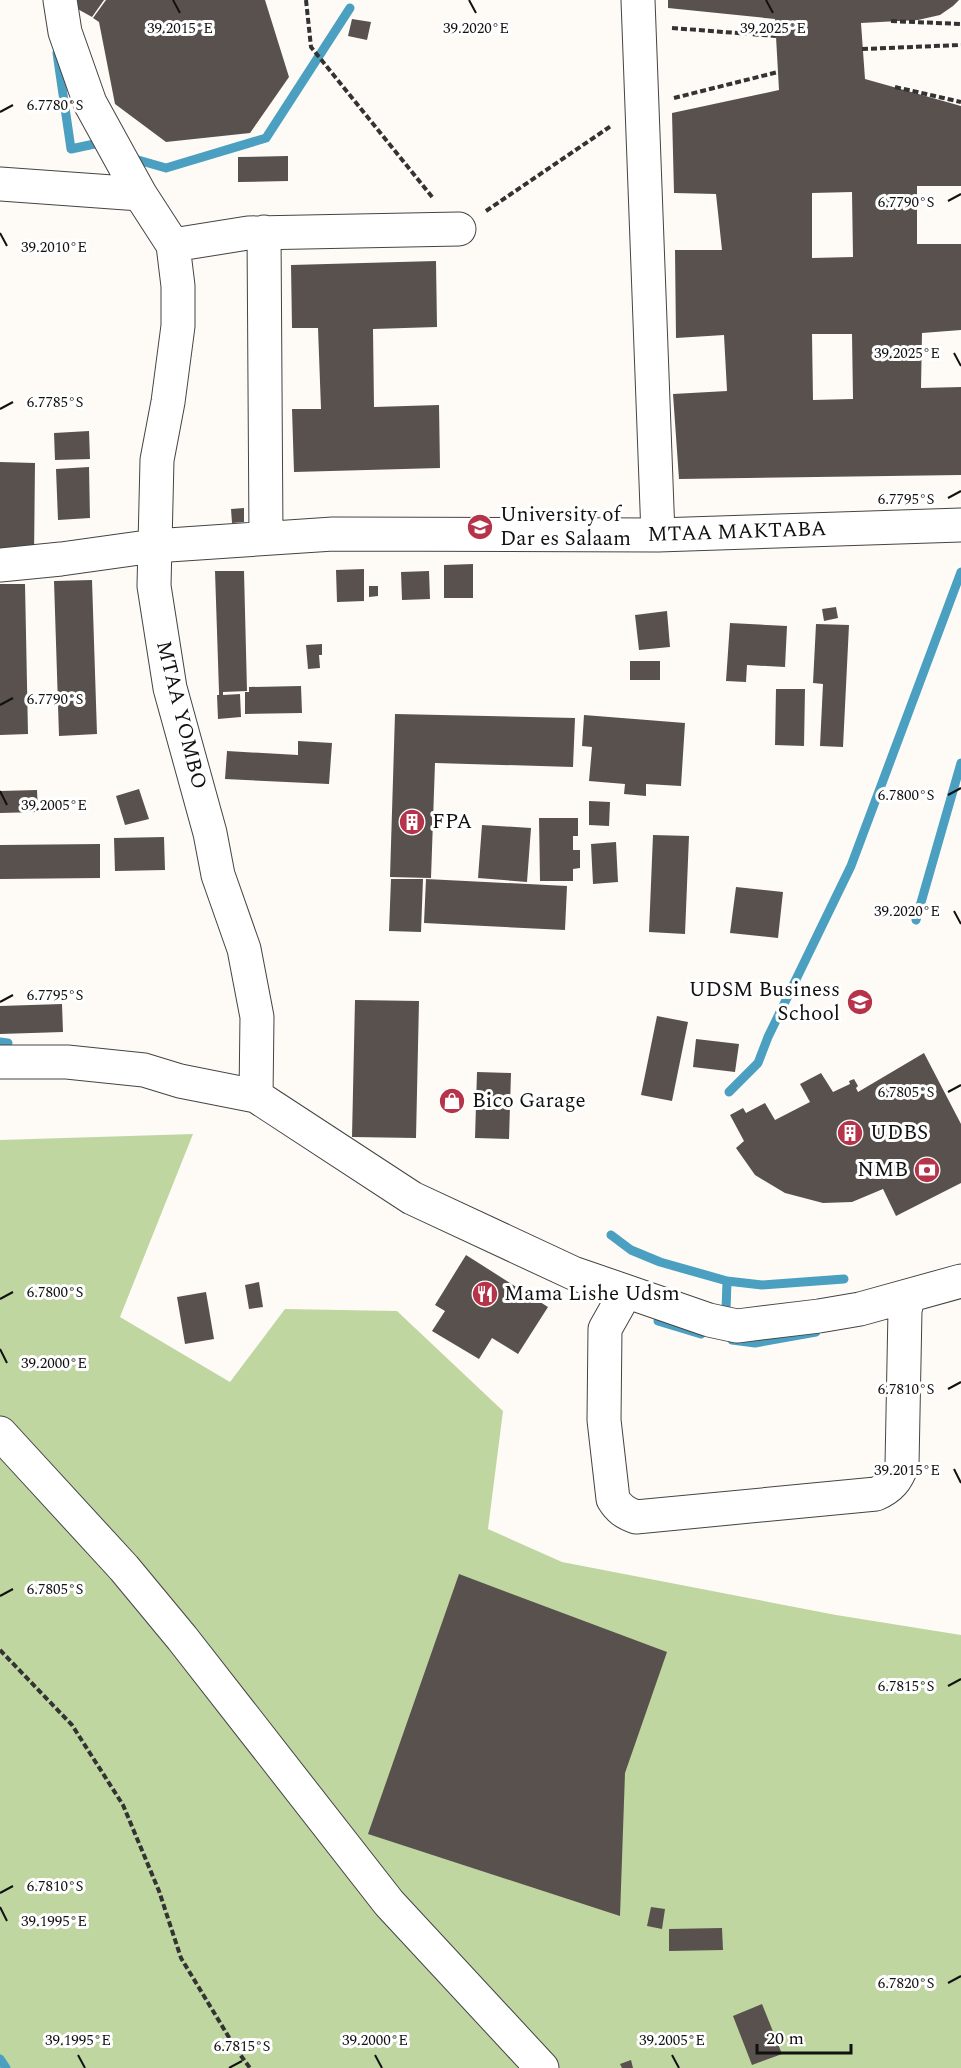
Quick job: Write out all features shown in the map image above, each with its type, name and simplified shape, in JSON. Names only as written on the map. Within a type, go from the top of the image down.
[{"type":"street","name":"MTAA YOMBO","points":[[60,0],[65,32],[90,103],[140,194],[173,245],[178,286],[178,326],[168,402],[157,460],[154,586],[170,688],[182,724],[210,833],[218,875],[244,949],[257,1017],[256,1096]]},
{"type":"street","points":[[638,13],[658,535]]},
{"type":"street","points":[[0,184],[140,194]]},
{"type":"street","points":[[173,245],[264,232],[459,230]]},
{"type":"street","points":[[264,232],[266,538]]},
{"type":"street","name":"MTAA MAKTABA","points":[[0,565],[154,546],[333,534],[658,535],[961,525]]},
{"type":"street","points":[[0,1062],[67,1062],[144,1070],[180,1081],[256,1096],[412,1198],[573,1273],[709,1320],[736,1326],[829,1314],[860,1309],[961,1281]]},
{"type":"street","points":[[630,1293],[623,1297],[605,1329],[604,1420],[613,1499],[618,1507],[636,1517],[876,1494],[885,1490],[893,1483],[902,1465],[905,1310],[909,1296]]},
{"type":"street","points":[[0,1432],[124,1568],[175,1629],[389,1903],[542,2068]]},
{"type":"path","points":[[306,0],[311,47],[459,230],[641,106],[778,72]]},
{"type":"path","points":[[638,13],[776,36]]},
{"type":"path","points":[[891,21],[961,24]]},
{"type":"path","points":[[862,49],[961,45]]},
{"type":"path","points":[[894,87],[961,102]]},
{"type":"path","points":[[0,1650],[72,1725],[123,1805],[159,1892],[181,1958],[250,2068]]},
{"type":"green space","points":[[193,1134],[120,1317],[230,1382],[285,1309],[397,1311],[503,1411],[488,1529],[562,1562],[836,1615],[961,1635],[961,2068],[0,2068],[0,1140]]},
{"type":"building","points":[[73,0],[104,0],[92,17],[74,7]]},
{"type":"building","points":[[106,0],[265,0],[289,77],[250,133],[166,142],[115,104],[99,22],[93,18]]},
{"type":"building","points":[[668,0],[959,0],[940,15],[918,20],[861,23],[865,79],[961,106],[961,186],[917,186],[917,244],[961,244],[961,330],[922,333],[921,388],[961,387],[961,475],[679,479],[673,394],[727,391],[724,335],[676,338],[675,250],[722,250],[716,194],[674,193],[672,113],[779,90],[775,19],[668,8]],"holes":[[[852,192],[853,257],[812,258],[812,193]],[[812,334],[852,334],[853,399],[813,400]]]},
{"type":"building","points":[[352,19],[371,22],[367,40],[348,36]]},
{"type":"building","points":[[288,156],[288,181],[238,182],[238,157]]},
{"type":"building","points":[[436,261],[437,327],[373,329],[374,407],[439,405],[440,468],[294,472],[292,409],[321,409],[318,328],[292,328],[291,265]]},
{"type":"building","points":[[89,431],[90,459],[55,460],[54,433]]},
{"type":"building","points":[[0,462],[35,463],[34,560],[0,560]]},
{"type":"building","points":[[89,467],[90,518],[58,520],[56,469]]},
{"type":"building","points":[[244,508],[244,522],[232,523],[231,509]]},
{"type":"building","points":[[473,564],[473,598],[444,598],[444,565]]},
{"type":"building","points":[[364,569],[364,601],[337,602],[336,570]]},
{"type":"building","points":[[215,571],[244,571],[247,691],[223,692],[223,695],[240,694],[241,717],[218,719]]},
{"type":"building","points":[[429,571],[430,599],[402,600],[401,572]]},
{"type":"building","points":[[92,580],[97,734],[59,736],[54,581]]},
{"type":"building","points":[[0,584],[25,584],[28,734],[0,735]]},
{"type":"building","points":[[369,586],[378,586],[378,596],[369,597]]},
{"type":"building","points":[[836,607],[838,618],[824,621],[822,609]]},
{"type":"building","points":[[667,611],[670,647],[639,650],[635,615]]},
{"type":"building","points":[[730,623],[787,626],[785,667],[747,665],[746,682],[726,681]]},
{"type":"building","points":[[816,624],[849,625],[843,747],[820,746],[823,684],[813,683]]},
{"type":"building","points":[[322,644],[322,655],[319,655],[320,668],[308,669],[306,645]]},
{"type":"building","points":[[630,661],[660,661],[660,680],[630,680]]},
{"type":"building","points":[[301,686],[302,713],[245,714],[245,692],[249,692],[249,687]]},
{"type":"building","points":[[776,689],[805,689],[804,746],[775,745]]},
{"type":"building","name":"FPA","points":[[395,714],[575,718],[573,767],[435,763],[431,878],[390,877]]},
{"type":"building","points":[[584,715],[685,723],[681,786],[646,784],[646,796],[624,794],[625,784],[589,781],[592,747],[582,746]]},
{"type":"building","points":[[298,741],[332,743],[329,784],[225,779],[227,751],[298,755]]},
{"type":"building","points":[[139,789],[149,819],[125,825],[116,796]]},
{"type":"building","points":[[37,790],[38,812],[0,813],[0,791]]},
{"type":"building","points":[[589,801],[610,802],[609,826],[589,825]]},
{"type":"building","points":[[539,818],[578,818],[578,836],[573,836],[573,850],[580,850],[580,868],[573,869],[573,881],[540,881]]},
{"type":"building","points":[[482,825],[531,828],[527,882],[478,878]]},
{"type":"building","points":[[653,835],[689,836],[685,934],[649,932]]},
{"type":"building","points":[[164,837],[165,870],[115,871],[114,838]]},
{"type":"building","points":[[616,842],[618,882],[593,884],[591,844]]},
{"type":"building","points":[[100,844],[100,878],[0,879],[0,845]]},
{"type":"building","name":"FPA","points":[[391,879],[423,879],[421,932],[389,931]]},
{"type":"building","name":"FPA","points":[[426,879],[567,886],[565,930],[424,923]]},
{"type":"building","points":[[736,887],[783,892],[778,938],[730,933]]},
{"type":"building","points":[[355,1000],[419,1001],[416,1138],[352,1137]]},
{"type":"building","points":[[62,1004],[63,1032],[0,1034],[0,1006]]},
{"type":"building","points":[[657,1016],[688,1022],[672,1101],[641,1095]]},
{"type":"building","points":[[696,1039],[739,1044],[735,1072],[693,1067]]},
{"type":"building","name":"UDBS","points":[[924,1053],[961,1124],[961,1183],[896,1216],[883,1189],[852,1202],[823,1203],[785,1193],[755,1175],[736,1148],[744,1141],[730,1115],[743,1108],[746,1113],[765,1103],[775,1120],[810,1102],[800,1084],[821,1073],[833,1092],[850,1084],[849,1081],[854,1079],[858,1092]]},
{"type":"building","points":[[477,1072],[511,1073],[509,1139],[475,1138]]},
{"type":"building","points":[[466,1255],[548,1307],[518,1354],[492,1338],[479,1359],[432,1331],[445,1311],[435,1305]]},
{"type":"building","points":[[259,1282],[263,1307],[249,1309],[245,1285]]},
{"type":"building","points":[[206,1292],[214,1339],[185,1344],[177,1297]]},
{"type":"building","points":[[459,1574],[667,1652],[625,1773],[620,1916],[368,1834]]},
{"type":"building","points":[[651,1907],[665,1909],[662,1929],[647,1926]]},
{"type":"building","points":[[722,1928],[723,1950],[669,1951],[669,1929]]},
{"type":"building","points":[[762,2004],[782,2054],[752,2065],[733,2016]]},
{"type":"building","points":[[631,2060],[633,2068],[622,2068],[620,2064]]},
{"type":"waterway","points":[[129,161],[138,160],[166,168],[266,138],[350,8]]},
{"type":"waterway","points":[[57,53],[71,149],[99,143],[102,146]]},
{"type":"waterway","points":[[729,1092],[758,1063],[768,1037],[851,866],[961,572]]},
{"type":"waterway","points":[[916,920],[961,763]]},
{"type":"waterway","points":[[0,1042],[8,1043]]},
{"type":"waterway","points":[[611,1235],[631,1250],[660,1262],[727,1281],[762,1285],[844,1279]]},
{"type":"waterway","points":[[726,1311],[727,1281]]},
{"type":"waterway","points":[[658,1321],[701,1334]]},
{"type":"waterway","points":[[732,1340],[755,1343],[816,1332]]},
{"type":"waterway","points":[[0,2059],[6,2068]]},
{"type":"place","name":"University of Dar es Salaam","points":[[480,527]]},
{"type":"place","name":"FPA","points":[[412,822]]},
{"type":"place","name":"UDSM Business School","points":[[860,1002]]},
{"type":"place","name":"Bico Garage","points":[[452,1101]]},
{"type":"place","name":"UDBS","points":[[850,1133]]},
{"type":"place","name":"NMB","points":[[927,1170]]},
{"type":"place","name":"Mama Lishe Udsm","points":[[485,1294]]}]
